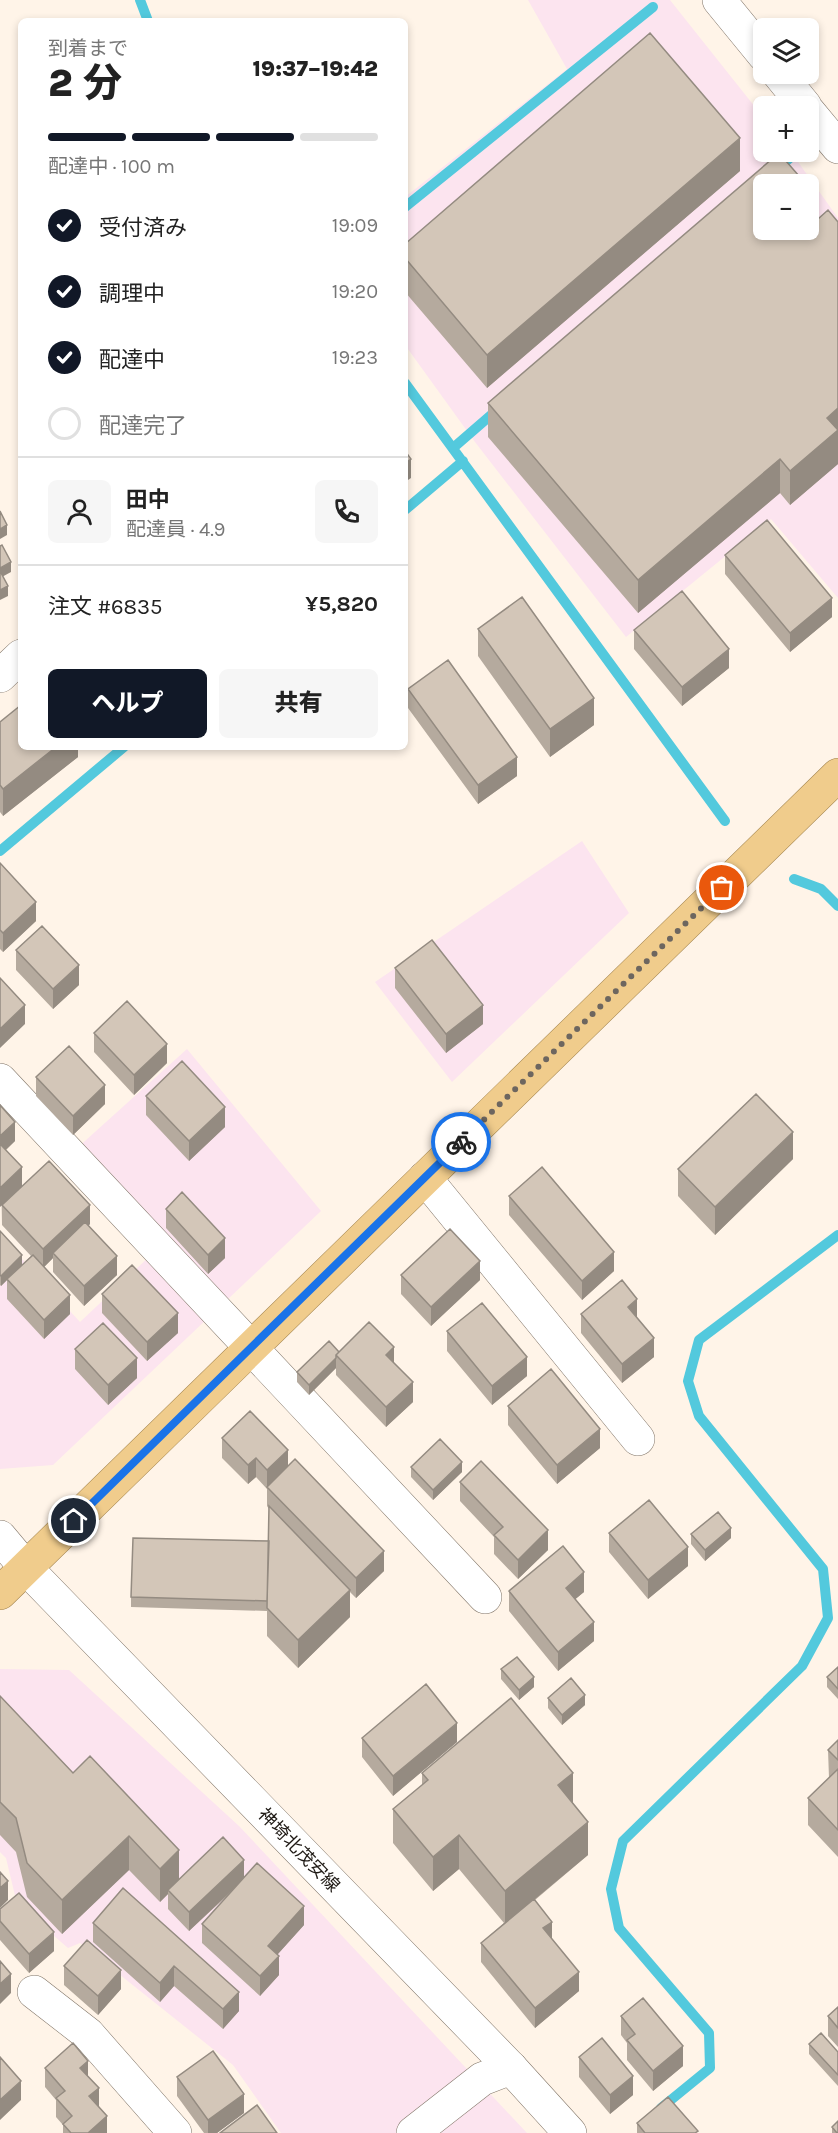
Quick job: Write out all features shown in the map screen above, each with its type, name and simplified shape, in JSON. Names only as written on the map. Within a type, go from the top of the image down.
[{"type":"highway","points":[[0,1593],[838,775]]},
{"type":"street","points":[[719,0],[753,42]]},
{"type":"street","points":[[787,84],[797,96]]},
{"type":"street","points":[[819,124],[838,147]]},
{"type":"street","points":[[0,676],[18,659]]},
{"type":"street","points":[[3,1088],[486,1597]]},
{"type":"street","points":[[425,1178],[638,1439]]},
{"type":"street","name":"神埼北茂安線","points":[[0,1537],[26,1568],[512,2068],[570,2133]]},
{"type":"street","points":[[34,1992],[88,2034],[175,2133]]},
{"type":"street","points":[[413,2133],[482,2079],[512,2068]]},
{"type":"shaded area","points":[[528,0],[670,0],[753,104],[753,162],[798,162],[807,174],[753,174],[753,240],[819,240],[819,191],[838,218],[838,598],[771,519],[626,637],[475,442],[408,349],[408,195],[567,69]]},
{"type":"shaded area","points":[[582,841],[629,913],[452,1082],[375,982]]},
{"type":"shaded area","points":[[187,1049],[321,1211],[53,1465],[0,1469],[0,1235],[80,1322],[151,1255],[65,1159]]},
{"type":"shaded area","points":[[0,1669],[69,1670],[239,1826],[527,2133],[281,2133],[233,2065],[80,1943],[68,1948],[17,1904],[6,1858],[0,1852]]},
{"type":"building","points":[[650,33],[740,138],[487,355],[408,262],[408,241]]},
{"type":"building","points":[[769,162],[787,162],[797,174],[755,174]]},
{"type":"building","points":[[753,175],[753,240],[819,240],[819,218],[828,210],[838,222],[838,408],[827,418],[838,430],[790,471],[780,459],[638,580],[488,403]]},
{"type":"building","points":[[0,511],[7,525],[0,529]]},
{"type":"building","points":[[767,520],[832,598],[790,633],[725,555]]},
{"type":"building","points":[[2,545],[11,562],[0,568],[0,546]]},
{"type":"building","points":[[0,571],[8,586],[0,590]]},
{"type":"building","points":[[682,591],[729,649],[682,687],[634,630]]},
{"type":"building","points":[[522,597],[594,698],[550,729],[478,629]]},
{"type":"building","points":[[448,660],[517,757],[478,785],[408,689]]},
{"type":"building","points":[[18,707],[18,750],[52,750],[3,789],[0,785],[0,722]]},
{"type":"building","points":[[0,863],[36,902],[3,933],[0,930]]},
{"type":"building","points":[[42,926],[79,965],[53,989],[16,950]]},
{"type":"building","points":[[432,940],[483,1005],[446,1034],[395,968]]},
{"type":"building","points":[[0,978],[25,1005],[0,1029]]},
{"type":"building","points":[[127,1001],[167,1044],[134,1075],[94,1033]]},
{"type":"building","points":[[69,1046],[105,1085],[73,1116],[36,1077]]},
{"type":"building","points":[[182,1061],[225,1107],[189,1141],[146,1096]]},
{"type":"building","points":[[756,1094],[793,1132],[715,1207],[678,1169]]},
{"type":"building","points":[[0,1105],[15,1122],[0,1136]]},
{"type":"building","points":[[0,1144],[22,1167],[0,1188]]},
{"type":"building","points":[[49,1161],[90,1205],[43,1249],[2,1205]]},
{"type":"building","points":[[542,1167],[614,1252],[582,1281],[509,1196]]},
{"type":"building","points":[[182,1192],[225,1238],[208,1255],[166,1209]]},
{"type":"building","points":[[85,1222],[117,1256],[84,1286],[53,1253]]},
{"type":"building","points":[[450,1229],[480,1261],[431,1307],[401,1275]]},
{"type":"building","points":[[0,1231],[22,1255],[1,1276],[0,1275]]},
{"type":"building","points":[[33,1255],[70,1295],[44,1320],[7,1279]]},
{"type":"building","points":[[132,1265],[178,1313],[147,1342],[102,1294]]},
{"type":"building","points":[[622,1280],[637,1299],[628,1307],[654,1338],[622,1364],[581,1314]]},
{"type":"building","points":[[482,1303],[527,1357],[492,1386],[447,1331]]},
{"type":"building","points":[[369,1322],[394,1347],[386,1355],[413,1382],[386,1407],[336,1355]]},
{"type":"building","points":[[103,1323],[137,1358],[108,1385],[75,1349]]},
{"type":"building","points":[[329,1341],[339,1352],[336,1358],[309,1385],[297,1372]]},
{"type":"building","points":[[551,1369],[600,1429],[557,1465],[508,1406]]},
{"type":"building","points":[[250,1411],[288,1450],[267,1470],[256,1458],[248,1465],[222,1438]]},
{"type":"building","points":[[440,1439],[462,1462],[433,1490],[411,1467]]},
{"type":"building","points":[[295,1459],[384,1551],[356,1578],[267,1487]]},
{"type":"building","points":[[481,1461],[548,1530],[518,1560],[494,1535],[503,1527],[460,1482]]},
{"type":"building","points":[[649,1500],[688,1547],[648,1580],[609,1533]]},
{"type":"building","points":[[269,1506],[350,1590],[298,1640],[267,1608]]},
{"type":"building","points":[[718,1512],[731,1528],[705,1550],[691,1534]]},
{"type":"building","points":[[133,1538],[269,1541],[267,1601],[131,1597]]},
{"type":"building","points":[[563,1546],[584,1572],[566,1588],[594,1622],[558,1652],[509,1591]]},
{"type":"building","points":[[517,1657],[534,1677],[519,1690],[501,1669]]},
{"type":"building","points":[[838,1667],[838,1689],[827,1677]]},
{"type":"building","points":[[571,1678],[585,1695],[562,1715],[548,1698]]},
{"type":"building","points":[[426,1684],[457,1723],[393,1776],[362,1738]]},
{"type":"building","points":[[0,1696],[73,1773],[90,1756],[179,1850],[160,1869],[129,1836],[62,1900],[27,1863],[16,1818],[0,1802]]},
{"type":"building","points":[[511,1698],[573,1773],[558,1785],[588,1822],[505,1891],[459,1835],[433,1857],[393,1809],[428,1780],[422,1773]]},
{"type":"building","points":[[838,1740],[838,1760],[828,1750]]},
{"type":"building","points":[[838,1769],[838,1830],[808,1798]]},
{"type":"building","points":[[223,1837],[244,1860],[189,1912],[168,1890]]},
{"type":"building","points":[[257,1863],[304,1906],[268,1946],[279,1956],[260,1976],[202,1924]]},
{"type":"building","points":[[0,1872],[8,1881],[0,1888]]},
{"type":"building","points":[[123,1888],[239,1992],[223,2009],[174,1966],[160,1983],[93,1923]]},
{"type":"building","points":[[19,1893],[54,1932],[29,1954],[0,1921],[0,1909]]},
{"type":"building","points":[[534,1899],[552,1922],[543,1928],[579,1972],[535,2008],[481,1943]]},
{"type":"building","points":[[87,1940],[121,1970],[98,1996],[64,1966]]},
{"type":"building","points":[[0,1961],[11,1974],[0,1984]]},
{"type":"building","points":[[643,1998],[683,2046],[653,2071],[627,2040],[635,2034],[621,2016]]},
{"type":"building","points":[[838,2007],[838,2028],[828,2016]]},
{"type":"building","points":[[821,2033],[838,2052],[838,2075],[809,2044]]},
{"type":"building","points":[[602,2038],[633,2076],[610,2095],[579,2057]]},
{"type":"building","points":[[73,2043],[88,2061],[80,2068],[99,2088],[89,2096],[107,2116],[88,2133],[71,2133],[63,2124],[72,2116],[56,2098],[65,2091],[45,2068]]},
{"type":"building","points":[[213,2051],[244,2094],[208,2120],[177,2077]]},
{"type":"building","points":[[0,2057],[21,2081],[0,2100]]},
{"type":"building","points":[[668,2097],[698,2131],[695,2133],[645,2133],[637,2123]]},
{"type":"building","points":[[257,2105],[277,2133],[220,2133]]},
{"type":"building","points":[[838,2121],[838,2133],[837,2133],[832,2127]]},
{"type":"waterway","points":[[140,0],[147,18]]},
{"type":"waterway","points":[[408,205],[653,7]]},
{"type":"waterway","points":[[776,170],[785,162]]},
{"type":"waterway","points":[[408,387],[725,821]]},
{"type":"waterway","points":[[453,448],[498,409]]},
{"type":"waterway","points":[[408,507],[463,461]]},
{"type":"waterway","points":[[0,851],[120,750]]},
{"type":"waterway","points":[[794,879],[821,889],[838,906]]},
{"type":"waterway","points":[[661,2108],[710,2068],[709,2033],[619,1928],[611,1889],[623,1841],[802,1666],[828,1618],[823,1569],[699,1416],[688,1381],[699,1340],[838,1235]]},
{"type":"way so far","points":[[461,1142],[722,888]]},
{"type":"route","points":[[74,1521],[461,1142]]}]
